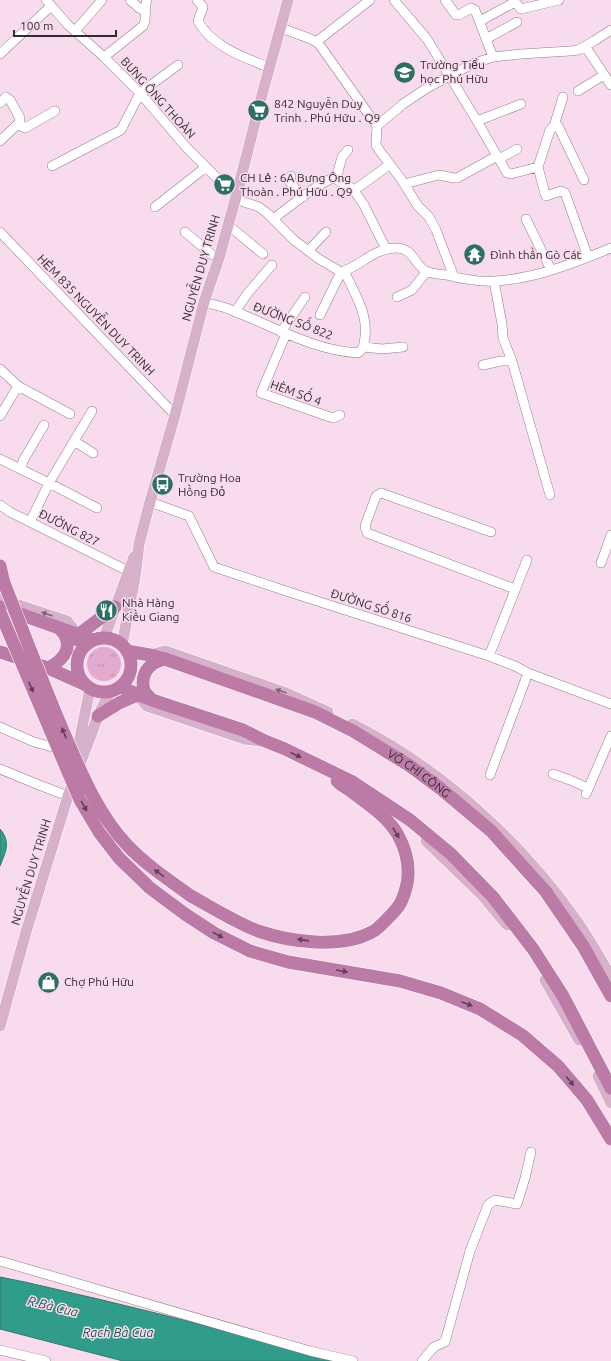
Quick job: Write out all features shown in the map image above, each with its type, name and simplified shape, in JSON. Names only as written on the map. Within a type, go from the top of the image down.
[{"type":"highway","points":[[0,566],[4,583],[55,712],[84,778],[100,807],[112,827],[127,845],[155,871],[191,896],[222,914],[258,930],[287,938],[325,942],[345,941],[372,932],[382,924],[399,906],[406,890],[409,872],[406,855],[398,835],[387,820],[339,784],[326,770]]},
{"type":"highway","points":[[0,607],[78,635],[114,640],[124,648],[131,664],[125,683],[115,690],[103,693],[48,668],[0,652]]},
{"type":"highway","points":[[64,675],[74,655],[78,635],[115,607]]},
{"type":"highway","points":[[0,612],[80,800],[99,832],[119,858],[150,888],[214,933],[250,951],[288,962],[400,981],[441,993],[480,1009],[522,1035],[558,1066],[587,1100],[611,1139]]},
{"type":"highway","points":[[48,668],[62,659],[66,651],[68,642],[65,634],[60,628]]},
{"type":"highway","points":[[87,687],[77,671],[78,656],[87,644],[99,639]]},
{"type":"highway","name":"VÕ CHÍ CÔNG","points":[[124,648],[165,659],[340,721],[353,731],[410,766],[441,789],[490,831],[546,892],[586,944],[610,986]]},
{"type":"highway","points":[[137,695],[135,685],[137,673],[142,663],[150,655]]},
{"type":"highway","points":[[152,700],[144,691],[144,678],[146,671],[152,664],[165,659]]},
{"type":"highway","points":[[115,690],[137,695],[243,730],[351,781],[410,820],[451,854],[493,897],[533,949],[563,996],[611,1088]]},
{"type":"highway","points":[[98,716],[119,703],[137,695]]},
{"type":"main road","name":"NGUYỄN DUY TRINH","points":[[99,639],[115,607],[139,544],[176,415],[204,302],[219,258],[236,196],[288,0]]},
{"type":"main road","name":"NGUYỄN DUY TRINH","points":[[124,648],[139,544]]},
{"type":"main road","points":[[0,599],[67,621],[78,635]]},
{"type":"main road","name":"VÕ CHÍ CÔNG","points":[[150,655],[165,651],[286,693],[312,704],[340,721]]},
{"type":"main road","points":[[0,658],[50,677],[64,675]]},
{"type":"main road","name":"NGUYỄN DUY TRINH","points":[[68,796],[87,687]]},
{"type":"main road","name":"NGUYỄN DUY TRINH","points":[[0,1026],[26,932],[68,796],[98,716],[115,690]]},
{"type":"main road","points":[[137,695],[147,706],[245,738],[265,741]]},
{"type":"main road","points":[[326,770],[410,827],[442,855],[481,894],[522,943],[549,985],[588,1056],[611,1103]]},
{"type":"street","points":[[75,31],[102,0]]},
{"type":"street","points":[[130,0],[145,11]]},
{"type":"street","points":[[104,57],[143,26],[146,20],[145,7],[147,0]]},
{"type":"street","points":[[197,0],[203,7],[198,21],[201,27],[213,40],[232,51],[270,68]]},
{"type":"street","points":[[316,42],[370,0]]},
{"type":"street","points":[[394,0],[427,39],[505,170],[509,174],[538,167]]},
{"type":"street","points":[[445,0],[456,15],[473,8],[475,10],[493,58]]},
{"type":"street","points":[[480,21],[515,2],[521,9],[559,0]]},
{"type":"street","points":[[0,54],[48,3]]},
{"type":"street","name":"BƯNG ÔNG THOÀN","points":[[48,3],[140,93],[186,147],[236,196],[259,207],[294,240],[319,259],[343,272]]},
{"type":"street","points":[[486,39],[517,22]]},
{"type":"street","points":[[281,28],[316,42],[377,126],[376,145],[404,184],[411,197],[429,217],[436,230],[454,277]]},
{"type":"street","points":[[377,126],[403,104],[449,75],[472,64],[493,58],[520,54],[570,51],[585,46],[611,30]]},
{"type":"street","points":[[585,46],[611,85]]},
{"type":"street","points":[[52,166],[121,130],[140,93],[178,65]]},
{"type":"street","points":[[578,91],[604,75]]},
{"type":"street","points":[[0,104],[6,97],[20,118],[19,123],[0,141]]},
{"type":"street","points":[[563,97],[554,126],[550,130],[538,167],[546,196],[561,191],[565,193],[588,257]]},
{"type":"street","points":[[477,121],[521,104]]},
{"type":"street","points":[[19,123],[25,128],[55,111]]},
{"type":"street","points":[[554,126],[558,126],[584,180]]},
{"type":"street","points":[[404,184],[439,175],[457,178],[517,149]]},
{"type":"street","points":[[336,179],[342,157],[348,150]]},
{"type":"street","points":[[353,189],[356,189],[389,165]]},
{"type":"street","points":[[155,207],[206,167]]},
{"type":"street","points":[[291,176],[289,181],[302,197]]},
{"type":"street","points":[[273,219],[324,182],[332,178],[336,179],[353,189],[364,205],[386,248]]},
{"type":"street","points":[[526,219],[551,270]]},
{"type":"street","points":[[228,225],[263,254]]},
{"type":"street","name":"HẺM 835 NGUYỄN DUY TRINH","points":[[0,232],[176,415]]},
{"type":"street","points":[[185,232],[211,254],[219,258]]},
{"type":"street","points":[[308,250],[326,232]]},
{"type":"street","points":[[320,315],[343,272],[386,248],[402,248],[407,250],[427,271],[473,281],[494,281],[521,278],[551,270],[611,248]]},
{"type":"street","points":[[236,312],[247,294],[272,265]]},
{"type":"street","points":[[397,297],[412,290],[427,271]]},
{"type":"street","points":[[343,272],[363,310],[366,330],[364,347],[382,349],[403,347]]},
{"type":"street","points":[[494,281],[503,338],[512,361],[550,495]]},
{"type":"street","points":[[284,333],[305,297]]},
{"type":"street","name":"ĐƯỜNG SỐ 822","points":[[204,302],[236,312],[284,333],[326,348],[348,353],[358,353],[362,351],[364,347]]},
{"type":"street","name":"HÈM SỐ 4","points":[[284,333],[261,393],[333,418],[340,415]]},
{"type":"street","points":[[483,365],[501,361],[512,361]]},
{"type":"street","points":[[0,369],[18,386],[70,414]]},
{"type":"street","points":[[0,416],[18,386]]},
{"type":"street","points":[[30,522],[49,483],[92,411]]},
{"type":"street","points":[[21,469],[23,461],[44,426]]},
{"type":"street","points":[[74,441],[93,453]]},
{"type":"street","points":[[0,459],[97,508]]},
{"type":"street","points":[[491,532],[381,493],[376,496],[365,526],[367,533],[515,589]]},
{"type":"street","name":"ĐƯỜNG SỐ 816","points":[[150,502],[189,516],[214,566],[292,593],[489,656],[515,666],[528,673],[611,704]]},
{"type":"street","name":"ĐƯỜNG 827","points":[[0,505],[10,512],[128,571]]},
{"type":"street","points":[[601,563],[611,535]]},
{"type":"street","points":[[489,656],[527,560]]},
{"type":"street","points":[[490,775],[528,673]]},
{"type":"street","points":[[0,727],[34,742],[53,746],[76,756]]},
{"type":"street","points":[[553,774],[570,780],[587,791],[611,736]]},
{"type":"street","points":[[0,768],[68,796]]},
{"type":"street","points":[[422,1361],[434,1347],[445,1342],[470,1251],[488,1205],[495,1200],[517,1204],[531,1152]]},
{"type":"street","points":[[0,1261],[353,1361]]},
{"type":"street","points":[[0,1350],[16,1358],[46,1361]]},
{"type":"green space","points":[[101,647],[107,647],[111,648],[118,654],[121,664],[120,671],[114,678],[107,681],[101,681],[97,680],[90,674],[87,667],[87,661],[88,657],[94,650]]},
{"type":"water","points":[[0,829],[5,838],[6,851],[0,866]]},
{"type":"water","name":"Rạch Bà Cua","points":[[0,1277],[158,1314],[337,1361],[123,1361],[0,1329]]},
{"type":"place","name":"Trường Tiểu học Phú Hữu","points":[[405,72]]},
{"type":"place","name":"842 Nguyễn Duy Trinh . Phú Hữu . Q9","points":[[259,111]]},
{"type":"place","name":"CH Lẻ : 6A Bưng Ông Thoàn . Phú Hữu . Q9","points":[[224,185]]},
{"type":"place","name":"Đình thần Gò Cát","points":[[474,255]]},
{"type":"place","name":"Trường Hoa Hồng Đỏ","points":[[163,485]]},
{"type":"place","name":"Nhà Hàng Kiều Giang","points":[[106,610]]},
{"type":"place","name":"Chợ Phú Hữu","points":[[48,982]]},
{"type":"water label","name":"R.Bà Cua","points":[[53,1306]]}]
